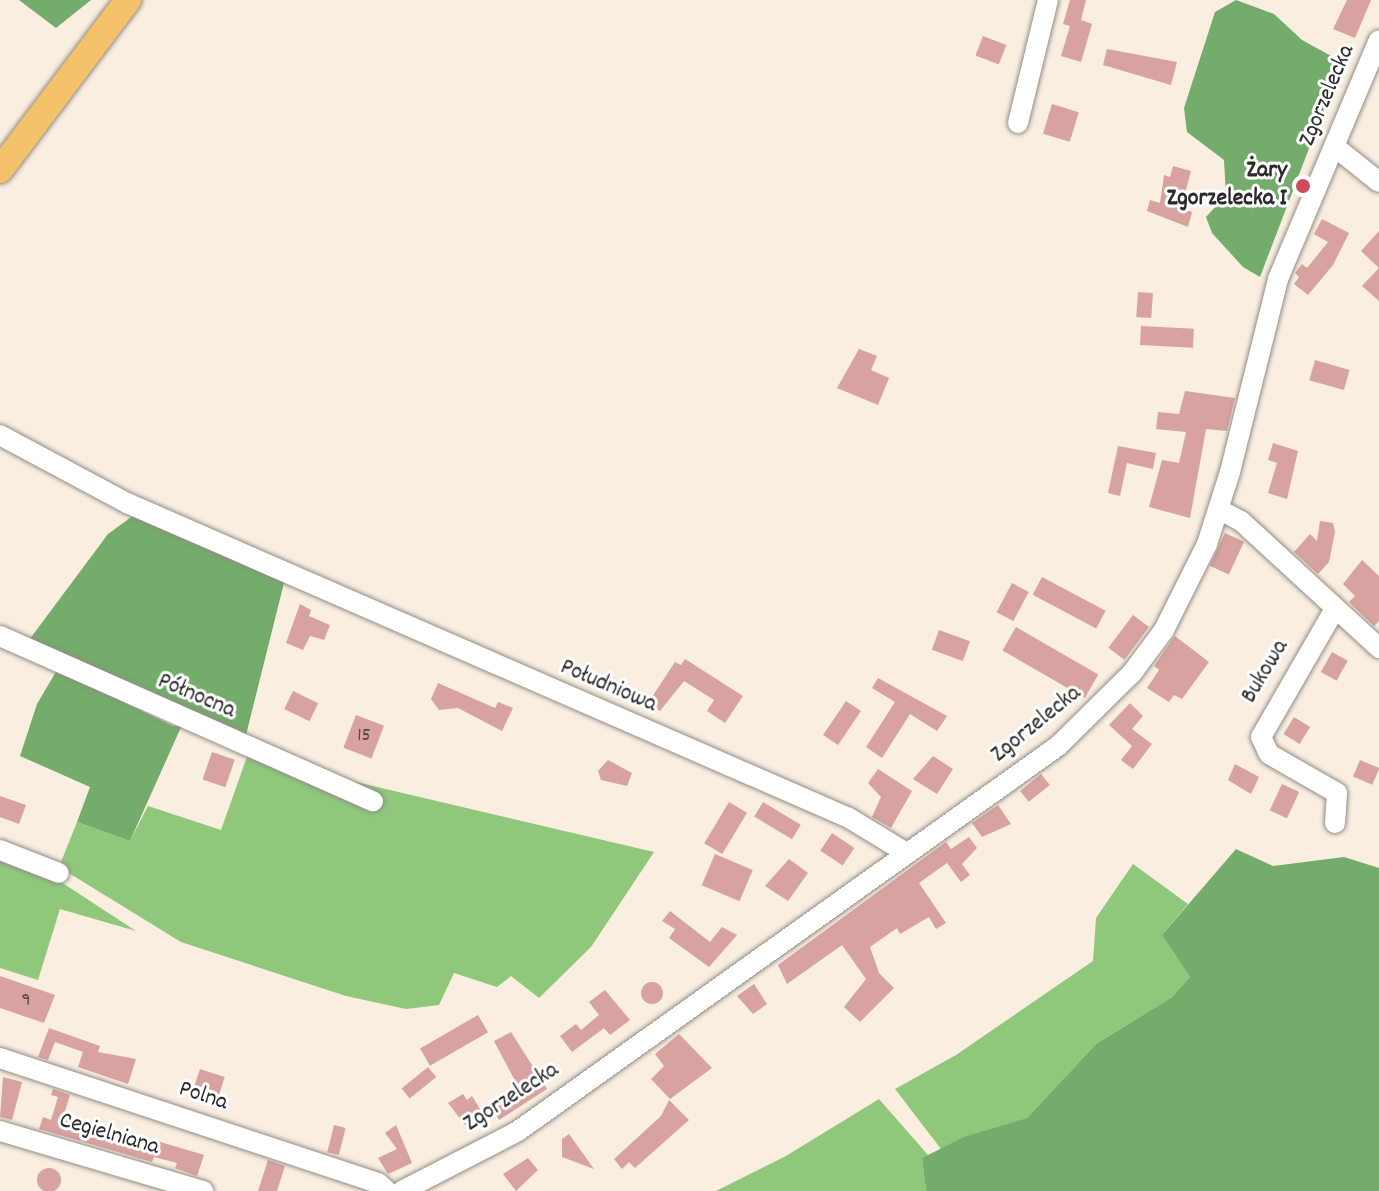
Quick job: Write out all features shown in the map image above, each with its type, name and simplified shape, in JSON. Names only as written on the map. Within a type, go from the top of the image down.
[{"type":"main road","points":[[0,170],[128,0]]},
{"type":"street","points":[[1018,123],[1048,0]]},
{"type":"street","name":"Zgorzelecka","points":[[402,1191],[518,1131],[905,852],[995,793],[1093,717],[1164,630],[1188,587],[1220,510],[1278,279],[1379,40]]},
{"type":"street","points":[[1335,147],[1379,182]]},
{"type":"street","name":"Południowa","points":[[0,435],[127,503],[287,576],[849,818],[905,852]]},
{"type":"street","points":[[1220,510],[1241,521],[1379,648]]},
{"type":"street","name":"Bukowa","points":[[1335,609],[1261,737],[1269,754],[1337,793],[1335,823]]},
{"type":"street","name":"Północna","points":[[0,636],[373,801]]},
{"type":"street","points":[[0,850],[59,873]]},
{"type":"street","name":"Polna","points":[[0,1058],[378,1183],[387,1191]]},
{"type":"street","name":"Cegielniana","points":[[0,1131],[203,1191]]},
{"type":"green space","points":[[19,0],[91,0],[56,28]]},
{"type":"green space","points":[[1236,0],[1274,14],[1302,40],[1342,62],[1260,277],[1243,267],[1212,233],[1206,217],[1226,195],[1224,160],[1187,132],[1184,108],[1215,12]]},
{"type":"green space","points":[[134,515],[285,579],[244,743],[29,640],[108,534]]},
{"type":"green space","points":[[57,670],[173,726],[182,725],[130,841],[77,822],[90,787],[20,756],[37,704]]},
{"type":"green space","points":[[249,751],[322,774],[654,852],[591,947],[539,998],[511,976],[497,987],[454,973],[439,1005],[406,1009],[346,996],[181,942],[59,867],[77,822],[130,841],[148,806],[221,830]]},
{"type":"green space","points":[[1236,849],[1273,866],[1344,857],[1379,868],[1379,1191],[926,1191],[922,1158],[964,1137],[1027,1118],[1096,1044],[1172,997],[1190,977],[1162,935]]},
{"type":"green space","points":[[0,855],[61,882],[136,931],[60,909],[38,980],[0,968]]},
{"type":"green space","points":[[1133,864],[1188,904],[1162,935],[1190,977],[1172,997],[1096,1044],[1027,1118],[941,1149],[895,1089],[956,1055],[1093,961],[1096,918]]},
{"type":"green space","points":[[879,1099],[928,1155],[922,1158],[926,1191],[716,1191],[786,1156]]},
{"type":"building","points":[[1070,0],[1086,0],[1081,20],[1092,24],[1081,62],[1061,56],[1070,26],[1063,24]]},
{"type":"building","points":[[1347,0],[1371,0],[1355,38],[1333,29]]},
{"type":"building","points":[[983,36],[1006,45],[999,65],[975,56]]},
{"type":"building","points":[[1107,49],[1177,62],[1171,85],[1103,65]]},
{"type":"building","points":[[1052,104],[1079,112],[1070,142],[1043,134]]},
{"type":"building","points":[[1173,166],[1191,171],[1181,208],[1192,212],[1188,227],[1147,211],[1150,200],[1160,203],[1164,175],[1170,177]]},
{"type":"building","points":[[1322,219],[1349,233],[1333,265],[1308,295],[1294,284],[1299,277],[1295,273],[1302,264],[1307,268],[1328,242],[1314,234]]},
{"type":"building","points":[[1379,231],[1379,268],[1361,251]]},
{"type":"building","points":[[1379,268],[1379,301],[1362,286]]},
{"type":"building","points":[[1138,292],[1153,293],[1151,318],[1136,317]]},
{"type":"building","points":[[1141,326],[1194,329],[1193,348],[1140,345]]},
{"type":"building","points":[[859,349],[877,356],[871,370],[889,378],[878,405],[837,388]]},
{"type":"building","points":[[1315,360],[1350,370],[1344,390],[1309,380]]},
{"type":"building","points":[[1185,391],[1235,398],[1227,431],[1206,429],[1190,518],[1149,507],[1162,460],[1179,463],[1186,432],[1156,429],[1158,412],[1179,414]]},
{"type":"building","points":[[1273,443],[1298,451],[1287,499],[1268,493],[1277,463],[1268,460]]},
{"type":"building","points":[[1118,446],[1156,453],[1153,469],[1127,463],[1120,496],[1108,493]]},
{"type":"building","points":[[1320,521],[1333,523],[1335,532],[1329,562],[1318,574],[1294,552],[1310,534],[1317,541]]},
{"type":"building","points":[[1225,533],[1244,542],[1229,575],[1210,566]]},
{"type":"building","points":[[1362,560],[1379,576],[1379,621],[1374,626],[1349,602],[1355,596],[1343,584]]},
{"type":"building","points":[[1042,577],[1106,611],[1096,628],[1033,595]]},
{"type":"building","points":[[1012,583],[1029,592],[1013,621],[997,612]]},
{"type":"building","points":[[300,604],[311,610],[309,616],[330,625],[324,640],[310,636],[303,650],[286,643]]},
{"type":"building","points":[[1133,615],[1149,627],[1124,660],[1108,648]]},
{"type":"building","points":[[1016,627],[1098,674],[1085,698],[1002,650]]},
{"type":"building","points":[[939,630],[970,641],[963,661],[932,650]]},
{"type":"building","points":[[1175,636],[1209,662],[1182,699],[1174,695],[1169,702],[1147,688],[1159,670],[1154,666]]},
{"type":"building","points":[[1332,652],[1348,661],[1337,681],[1321,672]]},
{"type":"building","points":[[685,659],[743,696],[725,723],[707,711],[714,700],[684,681],[660,711],[648,703],[675,662],[681,665]]},
{"type":"building","points":[[878,678],[947,716],[937,731],[910,714],[882,758],[866,747],[895,702],[872,688]]},
{"type":"building","points":[[438,683],[495,708],[498,702],[513,708],[502,731],[458,708],[439,710],[431,699]]},
{"type":"building","points":[[293,691],[318,703],[309,721],[284,709]]},
{"type":"building","points":[[846,701],[861,711],[838,745],[823,735]]},
{"type":"building","points":[[1130,703],[1143,716],[1132,729],[1152,744],[1133,769],[1121,760],[1132,746],[1109,725]]},
{"type":"building","points":[[356,715],[384,726],[371,758],[343,748]]},
{"type":"building","points":[[1294,717],[1310,727],[1300,744],[1283,734]]},
{"type":"building","points":[[212,752],[235,760],[225,787],[203,779]]},
{"type":"building","points":[[933,756],[953,769],[937,794],[913,779]]},
{"type":"building","points":[[608,760],[632,773],[627,786],[601,780],[598,771]]},
{"type":"building","points":[[1360,760],[1379,768],[1372,785],[1353,777]]},
{"type":"building","points":[[1235,764],[1259,777],[1251,794],[1228,780]]},
{"type":"building","points":[[878,769],[912,791],[891,828],[872,817],[881,797],[868,783]]},
{"type":"building","points":[[1041,774],[1050,785],[1029,802],[1020,791]]},
{"type":"building","points":[[1282,784],[1299,792],[1287,818],[1270,810]]},
{"type":"building","points":[[0,796],[26,805],[19,824],[0,817]]},
{"type":"building","points":[[729,802],[747,813],[722,854],[704,843]]},
{"type":"building","points":[[763,802],[801,825],[792,839],[754,817]]},
{"type":"building","points":[[998,805],[1011,824],[982,837],[972,823]]},
{"type":"building","points":[[832,833],[854,848],[843,866],[820,850]]},
{"type":"building","points":[[969,837],[977,848],[962,864],[970,875],[961,882],[947,863],[919,883],[946,923],[936,929],[929,917],[900,934],[897,928],[870,947],[879,973],[894,988],[860,1022],[844,1007],[866,979],[842,945],[787,984],[778,965],[946,842],[951,849]]},
{"type":"building","points":[[715,854],[753,870],[739,901],[702,885]]},
{"type":"building","points":[[789,859],[808,873],[788,901],[765,886]]},
{"type":"building","points":[[670,911],[710,942],[722,927],[737,935],[709,967],[669,938],[675,929],[662,921]]},
{"type":"building","points":[[0,976],[55,995],[44,1023],[0,1008]]},
{"type":"building","points":[[652,982],[660,985],[663,993],[660,1001],[652,1004],[644,1001],[641,993],[644,985]]},
{"type":"building","points":[[754,984],[767,1004],[753,1014],[737,996]]},
{"type":"building","points":[[605,990],[630,1020],[610,1035],[604,1028],[572,1052],[560,1036],[576,1024],[581,1030],[599,1015],[589,1002]]},
{"type":"building","points":[[478,1015],[488,1032],[430,1066],[420,1048]]},
{"type":"building","points":[[49,1028],[100,1046],[98,1052],[136,1059],[128,1084],[78,1067],[83,1052],[55,1042],[48,1060],[38,1057]]},
{"type":"building","points":[[511,1032],[547,1089],[499,1120],[493,1109],[521,1092],[494,1041]]},
{"type":"building","points":[[679,1034],[712,1068],[670,1099],[651,1079],[664,1066],[655,1054]]},
{"type":"building","points":[[428,1067],[436,1077],[410,1098],[402,1088]]},
{"type":"building","points":[[200,1069],[225,1077],[219,1094],[194,1086]]},
{"type":"building","points":[[3,1077],[22,1082],[12,1120],[0,1117]]},
{"type":"building","points":[[53,1089],[70,1095],[64,1114],[112,1129],[109,1137],[131,1143],[134,1134],[204,1155],[197,1176],[175,1168],[177,1163],[154,1157],[152,1162],[39,1129],[43,1117],[51,1120],[58,1097],[51,1095]]},
{"type":"building","points":[[463,1094],[467,1100],[472,1096],[483,1114],[465,1125],[448,1103]]},
{"type":"building","points":[[669,1100],[689,1120],[635,1168],[629,1162],[622,1169],[614,1159],[661,1116]]},
{"type":"building","points":[[334,1125],[346,1128],[339,1155],[327,1152]]},
{"type":"building","points":[[396,1125],[412,1163],[388,1174],[378,1158],[397,1149],[385,1133]]},
{"type":"building","points":[[569,1134],[594,1169],[562,1157],[562,1139]]},
{"type":"building","points":[[528,1158],[538,1170],[516,1191],[503,1174]]},
{"type":"building","points":[[268,1160],[285,1166],[277,1191],[258,1191]]},
{"type":"building","points":[[49,1168],[57,1172],[61,1180],[57,1188],[49,1192],[41,1188],[37,1180],[41,1172]]},
{"type":"place","name":"Żary Zgorzelecka I","points":[[1303,186]]}]
